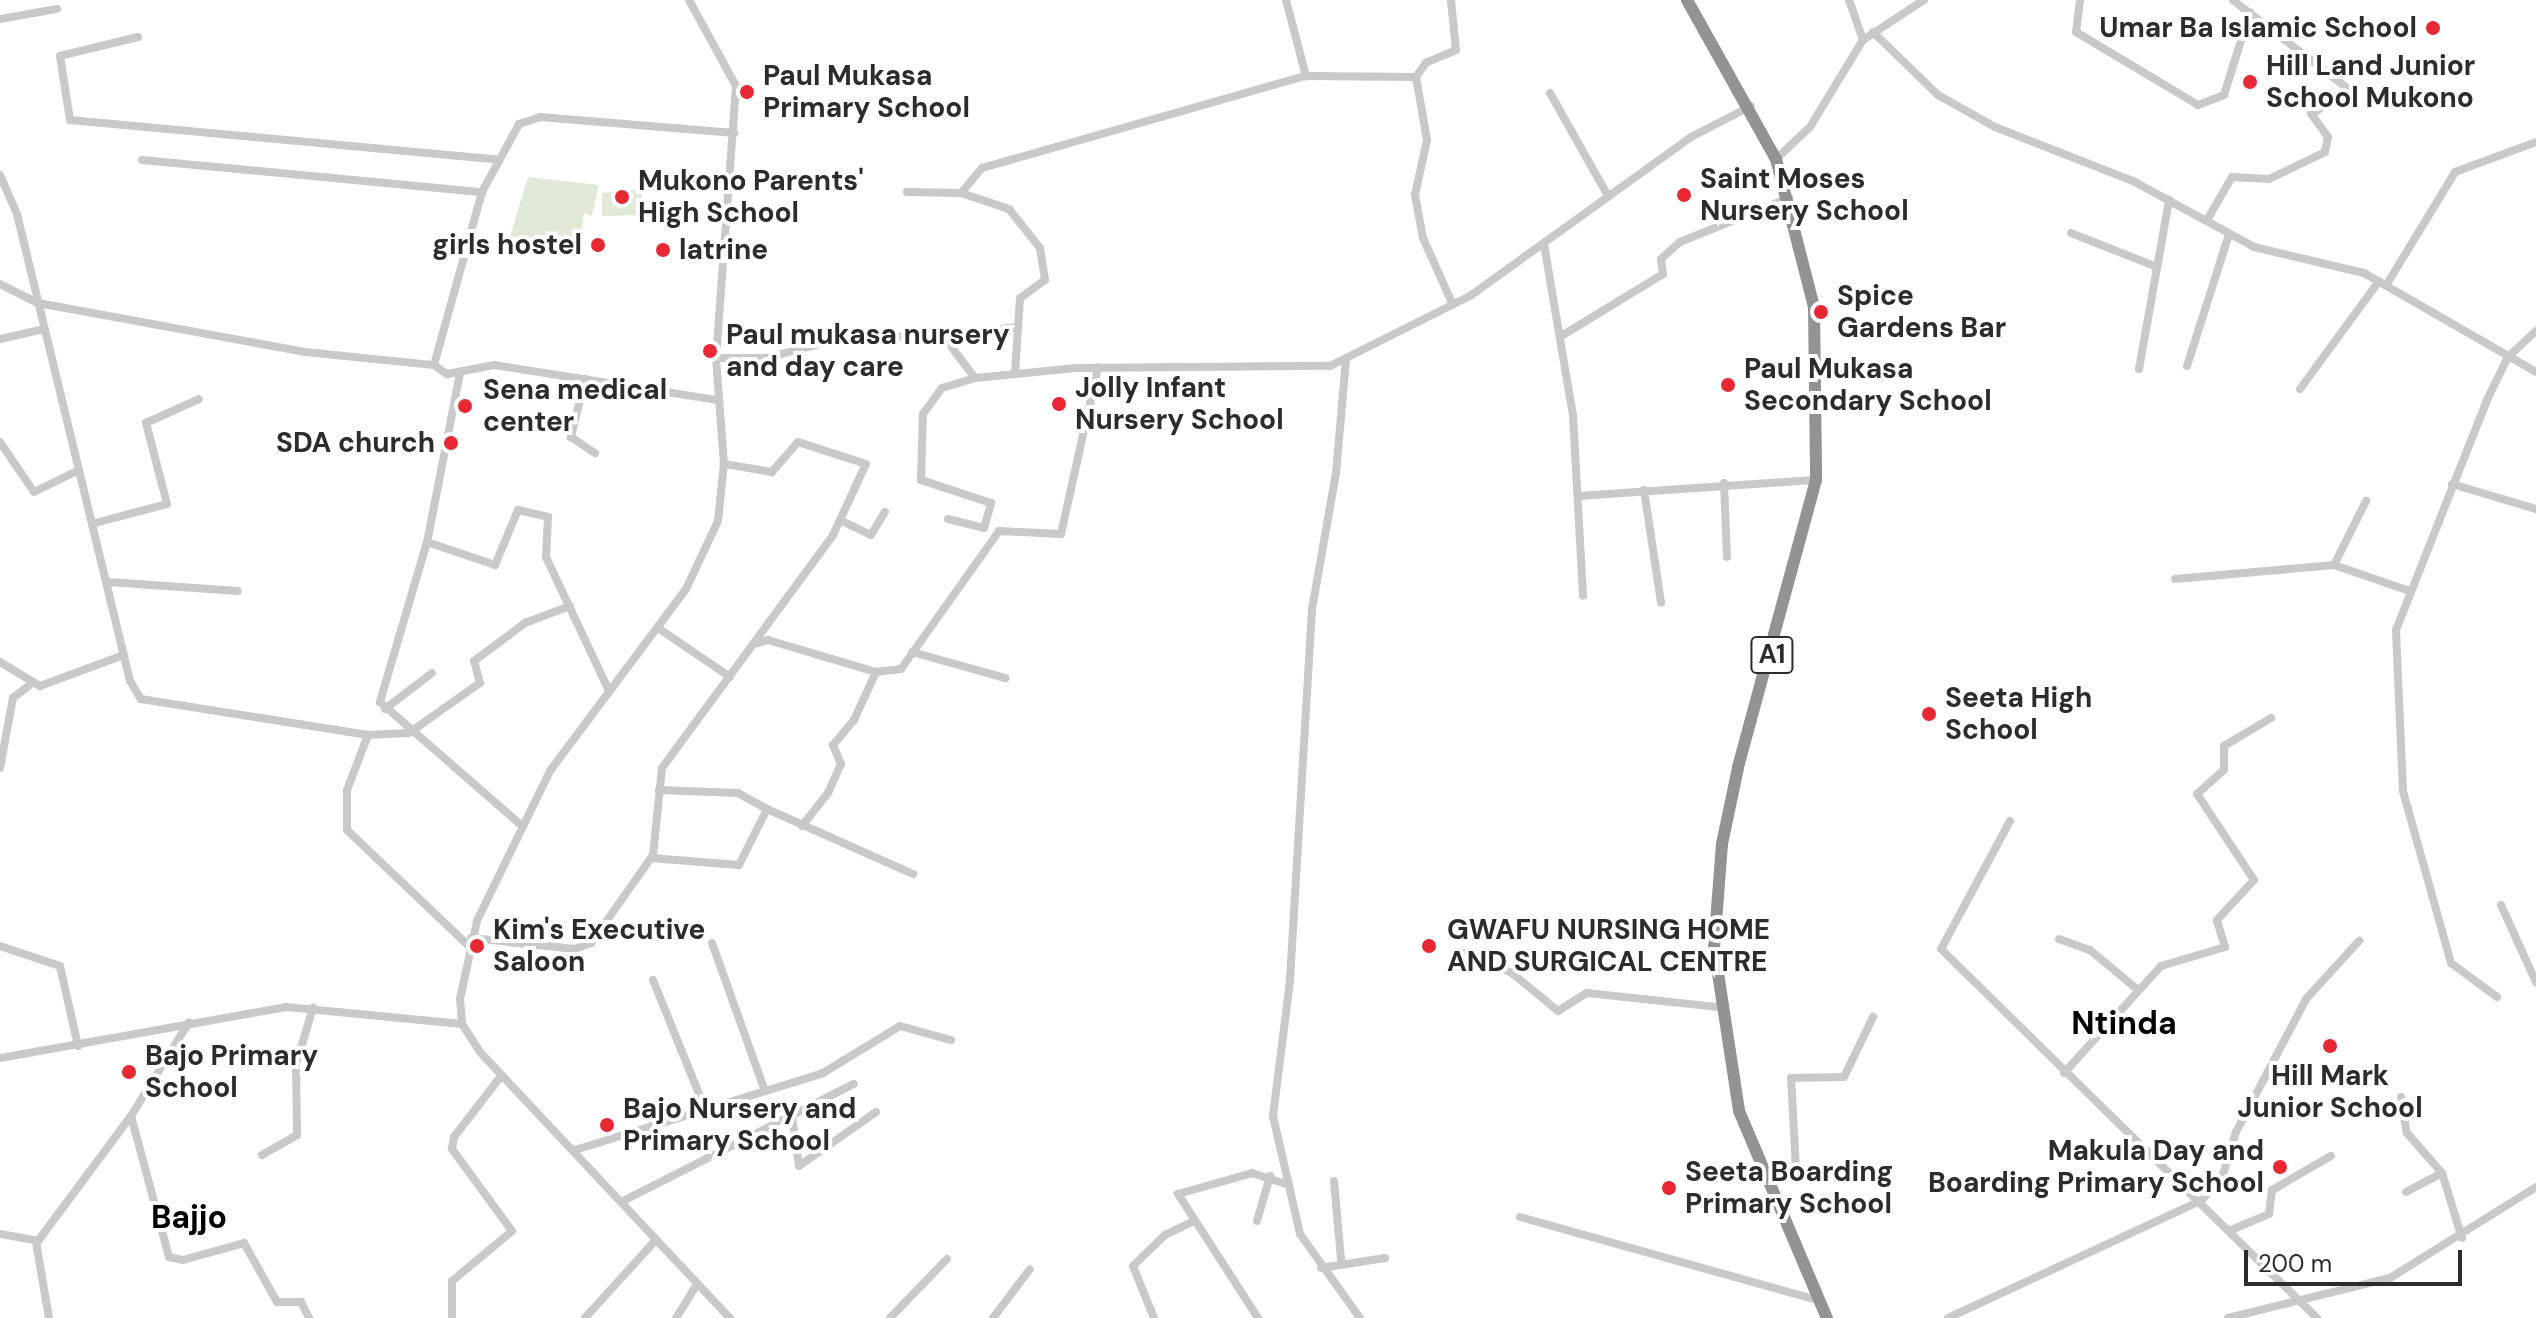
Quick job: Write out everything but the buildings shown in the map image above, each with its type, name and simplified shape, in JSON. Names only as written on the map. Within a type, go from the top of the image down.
[{"type":"highway","name":"A1","points":[[1687,0],[1752,106],[1776,159],[1790,198],[1814,307],[1816,480],[1722,844],[1714,947],[1719,1007],[1739,1111],[1762,1176],[1827,1318]]},
{"type":"street","points":[[689,0],[734,76],[734,133],[716,358],[724,464],[711,541],[658,628],[560,754],[521,825],[470,942],[462,1024],[502,1075],[575,1150],[654,1242],[730,1318]]},
{"type":"street","points":[[1286,0],[1306,76]]},
{"type":"street","points":[[1451,0],[1456,50],[1426,63],[1416,77],[1427,140],[1416,211],[1453,305]]},
{"type":"street","points":[[1849,0],[1863,40]]},
{"type":"street","points":[[1776,159],[1810,127],[1863,40],[1924,0]]},
{"type":"street","points":[[2080,0],[2076,32],[2198,105],[2224,95],[2250,12]]},
{"type":"street","points":[[2207,220],[2232,177],[2269,179],[2325,152],[2328,137],[2311,114],[2351,91],[2233,0]]},
{"type":"street","points":[[0,19],[57,9]]},
{"type":"street","points":[[1873,32],[1950,103],[2169,200],[2229,234],[2291,260],[2383,282],[2536,372]]},
{"type":"street","points":[[138,37],[60,56],[70,120],[494,159]]},
{"type":"street","points":[[961,193],[976,172],[1010,159],[1306,76],[1416,77]]},
{"type":"street","points":[[1550,93],[1608,196]]},
{"type":"street","points":[[948,519],[984,528],[991,503],[921,480],[923,414],[942,388],[975,378],[1098,367],[1320,368],[1346,359],[1453,305],[1544,244],[1608,196],[1752,106]]},
{"type":"street","points":[[434,365],[482,192],[494,159],[519,124],[540,117],[734,133]]},
{"type":"street","points":[[2300,389],[2383,282],[2455,172],[2536,142]]},
{"type":"street","points":[[142,160],[482,192]]},
{"type":"street","points":[[0,175],[38,303],[95,523],[124,655],[141,699],[368,735],[409,733],[480,683],[474,661],[525,623],[570,606]]},
{"type":"street","points":[[907,192],[961,193],[1009,209],[1040,248],[1044,284],[1020,298],[1015,373]]},
{"type":"street","points":[[1563,335],[1663,274],[1661,259],[1680,242],[1790,198]]},
{"type":"street","points":[[2139,369],[2169,200]]},
{"type":"street","points":[[2071,233],[2157,267]]},
{"type":"street","points":[[2187,366],[2229,234]]},
{"type":"street","points":[[1544,244],[1563,335],[1579,496],[1583,596]]},
{"type":"street","points":[[0,284],[38,303],[318,354],[434,365],[460,373],[494,365],[718,400]]},
{"type":"street","points":[[716,358],[1016,327]]},
{"type":"street","points":[[0,339],[44,329]]},
{"type":"street","points":[[2497,997],[2451,963],[2403,791],[2395,651],[2410,591],[2452,484],[2508,357],[2536,331]]},
{"type":"street","points":[[939,337],[975,378]]},
{"type":"street","points":[[1346,359],[1336,473],[1312,609],[1290,981],[1277,1043],[1274,1129],[1300,1234],[1321,1268],[1360,1318]]},
{"type":"street","points":[[754,645],[768,640],[876,672],[897,672],[999,531],[1061,534],[1098,367]]},
{"type":"street","points":[[460,373],[427,542],[380,691],[385,709],[409,733],[521,825]]},
{"type":"street","points":[[585,379],[571,437],[595,453]]},
{"type":"street","points":[[95,523],[167,504],[147,421],[199,399]]},
{"type":"street","points":[[0,442],[34,492],[79,470]]},
{"type":"street","points":[[368,735],[347,790],[347,830],[470,942],[587,946],[651,858],[662,768],[754,645],[840,520],[863,481],[862,458],[798,442],[772,472],[724,464]]},
{"type":"street","points":[[1579,496],[1724,483],[1816,480]]},
{"type":"street","points":[[1724,483],[1727,557]]},
{"type":"street","points":[[2452,484],[2536,509]]},
{"type":"street","points":[[1644,490],[1661,603]]},
{"type":"street","points":[[2334,565],[2366,501]]},
{"type":"street","points":[[427,542],[495,565],[518,510],[548,517],[546,557],[609,691]]},
{"type":"street","points":[[840,520],[871,535],[885,512]]},
{"type":"street","points":[[2175,579],[2334,565],[2410,591]]},
{"type":"street","points":[[108,582],[238,591]]},
{"type":"street","points":[[658,628],[730,677]]},
{"type":"street","points":[[912,652],[1005,678]]},
{"type":"street","points":[[0,768],[14,694],[31,684],[61,684],[124,655]]},
{"type":"street","points":[[0,662],[31,684]]},
{"type":"street","points":[[802,826],[828,793],[841,764],[833,745],[876,672]]},
{"type":"street","points":[[385,709],[432,673]]},
{"type":"street","points":[[2064,1073],[2137,989],[2166,963],[2225,947],[2217,920],[2254,880],[2197,794],[2224,770],[2224,746],[2271,718]]},
{"type":"street","points":[[659,790],[738,793],[802,826],[913,874]]},
{"type":"street","points":[[651,858],[739,865],[767,809]]},
{"type":"street","points":[[2010,821],[1941,949],[2064,1073],[2202,1200],[2304,1301],[2317,1318]]},
{"type":"street","points":[[2501,905],[2536,982]]},
{"type":"street","points":[[2059,939],[2090,950],[2137,989]]},
{"type":"street","points":[[1948,1318],[2202,1200],[2223,1175],[2236,1132],[2296,1016],[2359,941]]},
{"type":"street","points":[[712,943],[765,1091]]},
{"type":"street","points":[[0,946],[60,966],[78,1046]]},
{"type":"street","points":[[1466,952],[1512,973],[1558,1011],[1587,993],[1719,1007]]},
{"type":"street","points":[[653,980],[705,1109]]},
{"type":"street","points":[[0,1058],[78,1046],[189,1022],[313,1008],[462,1024]]},
{"type":"street","points":[[262,1155],[297,1135],[296,1064],[313,1008]]},
{"type":"street","points":[[1762,1176],[1796,1169],[1791,1078],[1844,1077],[1873,1017]]},
{"type":"street","points":[[49,1318],[36,1242],[131,1116],[189,1022]]},
{"type":"street","points":[[575,1150],[845,1065],[900,1026],[951,1040]]},
{"type":"street","points":[[452,1318],[452,1281],[512,1231],[452,1149],[502,1075]]},
{"type":"street","points":[[621,1202],[854,1084]]},
{"type":"street","points":[[2401,1097],[2407,1133],[2442,1173],[2462,1238]]},
{"type":"street","points":[[792,1116],[799,1166],[876,1112]]},
{"type":"street","points":[[131,1116],[169,1257],[183,1260],[244,1243],[277,1302],[301,1302],[309,1318]]},
{"type":"street","points":[[2231,1230],[2269,1214],[2272,1190],[2331,1156]]},
{"type":"street","points":[[1258,1318],[1192,1222],[1179,1193],[1252,1173],[1270,1176],[1290,1185]]},
{"type":"street","points":[[2406,1192],[2442,1173]]},
{"type":"street","points":[[1257,1221],[1270,1176]]},
{"type":"street","points":[[1334,1181],[1341,1260]]},
{"type":"street","points":[[2228,1318],[2390,1278],[2462,1238],[2536,1187]]},
{"type":"street","points":[[1520,1217],[1820,1301]]},
{"type":"street","points":[[1154,1318],[1133,1266],[1165,1235],[1192,1222]]},
{"type":"street","points":[[0,1234],[36,1242]]},
{"type":"street","points":[[585,1318],[654,1242]]},
{"type":"street","points":[[1321,1268],[1341,1260],[1385,1258]]},
{"type":"street","points":[[890,1318],[947,1259]]},
{"type":"street","points":[[993,1318],[1030,1269]]},
{"type":"street","points":[[676,1318],[697,1284]]},
{"type":"green space","points":[[528,177],[599,185],[592,216],[584,213],[580,245],[508,243]]},
{"type":"green space","points":[[641,189],[645,215],[602,216],[602,193]]},
{"type":"place","name":"Umar Ba Islamic School","points":[[2433,28]]},
{"type":"place","name":"Hill Land Junior School Mukono","points":[[2250,82]]},
{"type":"place","name":"Paul Mukasa Primary School","points":[[747,92]]},
{"type":"place","name":"Saint Moses Nursery School","points":[[1684,195]]},
{"type":"place","name":"Mukono Parents' High School","points":[[622,197]]},
{"type":"place","name":"girls hostel","points":[[598,245]]},
{"type":"place","name":"latrine","points":[[663,250]]},
{"type":"place","name":"Spice Gardens Bar","points":[[1821,312]]},
{"type":"place","name":"Paul mukasa nursery and day care","points":[[710,351]]},
{"type":"place","name":"Paul Mukasa Secondary School","points":[[1728,385]]},
{"type":"place","name":"Jolly Infant Nursery School","points":[[1059,404]]},
{"type":"place","name":"Sena medical center","points":[[465,406]]},
{"type":"place","name":"SDA church","points":[[451,443]]},
{"type":"place","name":"Seeta High School","points":[[1929,714]]},
{"type":"place","name":"Kim's Executive Saloon","points":[[477,946]]},
{"type":"place","name":"GWAFU NURSING HOME AND SURGICAL CENTRE","points":[[1429,946]]},
{"type":"place","name":"Hill Mark Junior School","points":[[2330,1046]]},
{"type":"place","name":"Bajo Primary School","points":[[129,1072]]},
{"type":"place","name":"Bajo Nursery and Primary School","points":[[607,1125]]},
{"type":"place","name":"Makula Day and Boarding Primary School","points":[[2280,1167]]},
{"type":"place","name":"Seeta Boarding Primary School","points":[[1669,1188]]},
{"type":"district","name":"Ntinda","points":[[2124,1023]]},
{"type":"district","name":"Bajjo","points":[[189,1217]]}]
